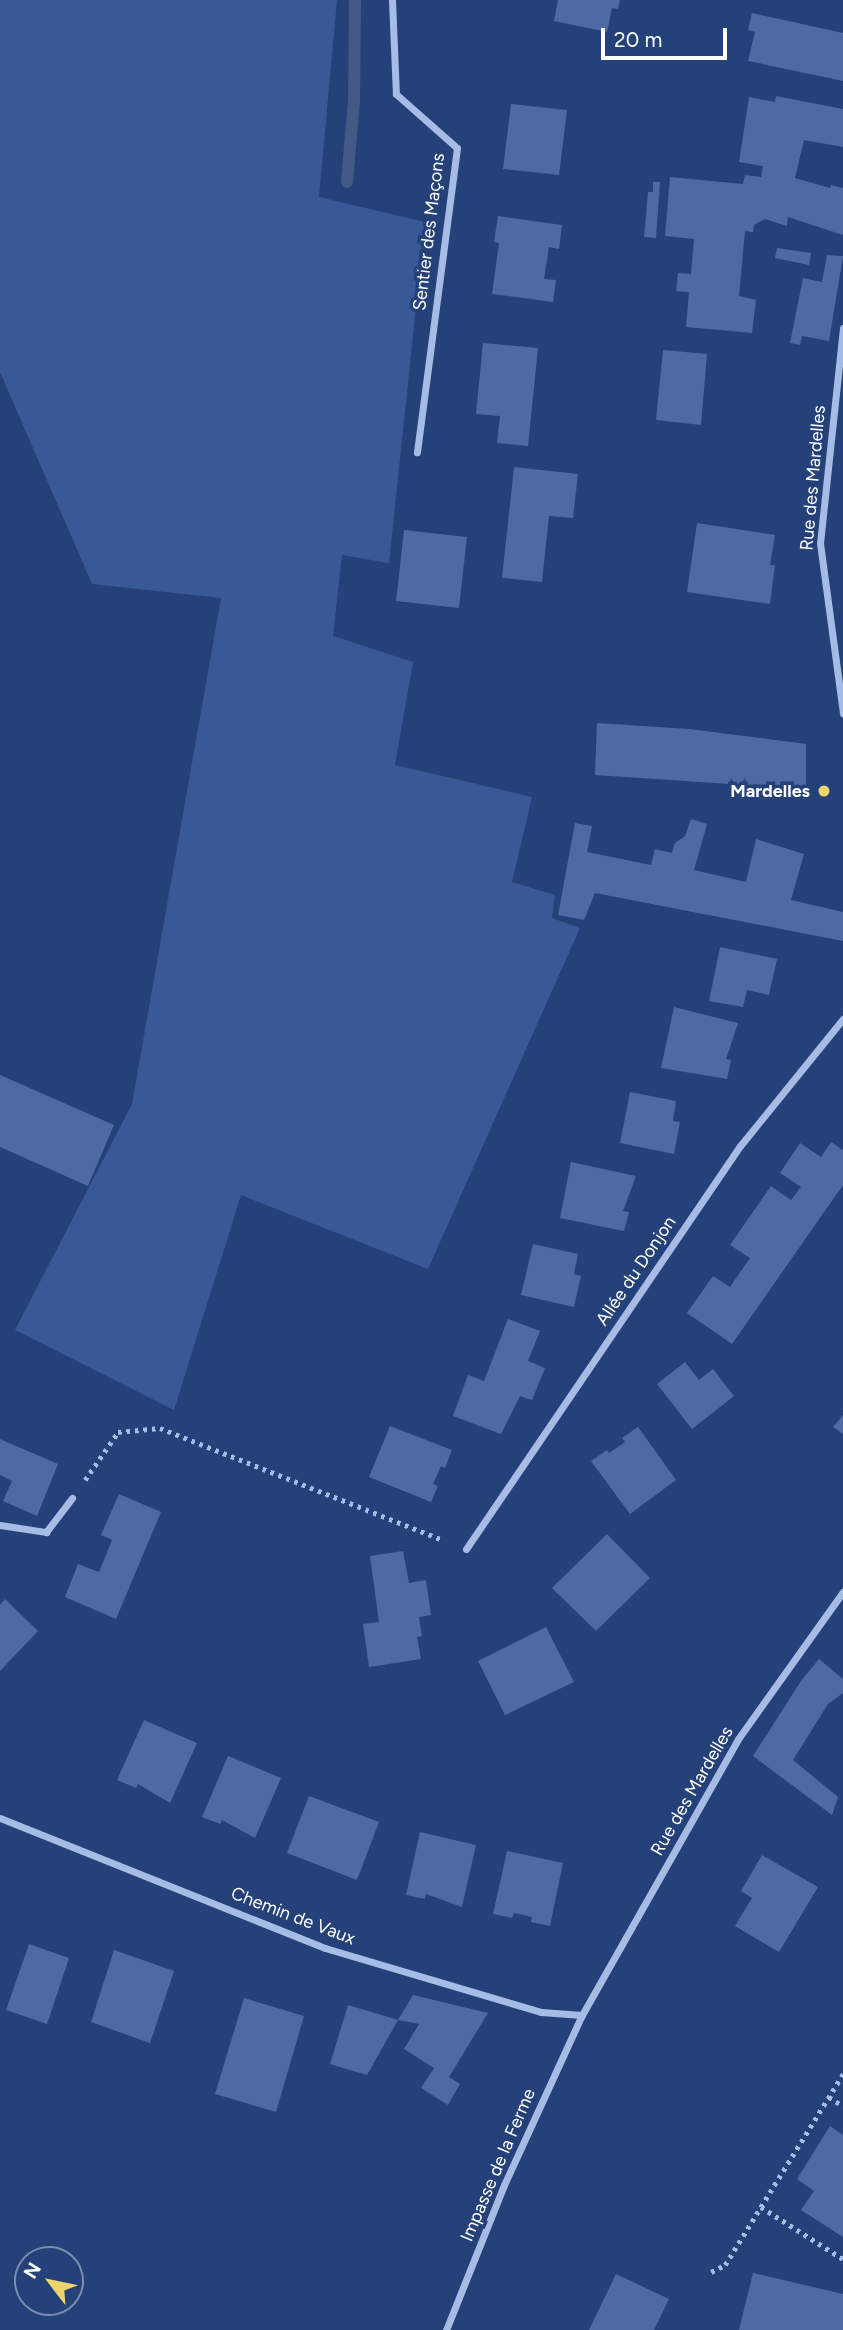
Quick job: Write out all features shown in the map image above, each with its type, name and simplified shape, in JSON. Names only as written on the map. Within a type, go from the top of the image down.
[{"type":"street","name":"Sentier des Maçons","points":[[392,0],[397,94],[457,148],[417,452]]},
{"type":"street","name":"Rue des Mardelles","points":[[843,328],[820,543],[843,713]]},
{"type":"street","name":"Allée du Donjon","points":[[466,1549],[740,1146],[843,1019]]},
{"type":"street","points":[[0,1525],[46,1532],[72,1498]]},
{"type":"street","name":"Rue des Mardelles","points":[[582,2015],[738,1739],[843,1592]]},
{"type":"street","name":"Chemin de Vaux","points":[[0,1818],[325,1948],[541,2012],[582,2015]]},
{"type":"street","name":"Impasse de la Ferme","points":[[446,2330],[504,2185],[582,2015]]},
{"type":"path","points":[[72,1498],[118,1432],[160,1428],[466,1549]]},
{"type":"path","points":[[711,2272],[725,2265],[843,2074]]},
{"type":"path","points":[[829,2097],[843,2106]]},
{"type":"path","points":[[761,2207],[843,2259]]},
{"type":"shaded area","points":[[0,0],[337,0],[319,197],[425,222],[389,563],[342,555],[333,636],[413,662],[395,765],[532,797],[512,882],[555,895],[552,918],[580,928],[428,1269],[241,1195],[174,1410],[15,1330],[132,1104],[221,598],[92,584],[0,372]]},
{"type":"building","points":[[558,0],[620,0],[618,9],[612,8],[607,32],[554,21]]},
{"type":"building","points":[[752,13],[843,33],[843,81],[748,61],[755,32],[748,30]]},
{"type":"building","points":[[776,96],[843,109],[843,147],[804,140],[795,178],[830,188],[831,185],[843,188],[843,235],[788,217],[787,226],[765,219],[754,225],[753,232],[745,231],[739,296],[756,300],[752,333],[686,327],[689,292],[676,291],[678,273],[691,274],[694,239],[665,236],[670,177],[743,184],[745,175],[761,177],[763,166],[739,162],[749,97],[775,102]]},
{"type":"building","points":[[511,104],[567,110],[559,175],[503,169]]},
{"type":"building","points":[[653,182],[660,182],[656,238],[644,237],[648,192],[653,192]]},
{"type":"building","points":[[498,216],[562,225],[559,249],[549,247],[544,279],[556,280],[553,302],[492,294],[499,243],[494,242]]},
{"type":"building","points":[[777,248],[811,253],[809,265],[775,258]]},
{"type":"building","points":[[827,255],[843,256],[829,341],[802,336],[800,345],[790,343],[803,278],[822,282]]},
{"type":"building","points":[[483,343],[538,348],[528,446],[497,443],[500,416],[476,414]]},
{"type":"building","points":[[663,350],[707,354],[701,425],[656,420]]},
{"type":"building","points":[[514,467],[578,474],[573,518],[549,516],[542,582],[502,578]]},
{"type":"building","points":[[697,523],[775,535],[770,565],[775,565],[770,604],[687,592]]},
{"type":"building","points":[[404,530],[467,537],[459,608],[396,601]]},
{"type":"building","points":[[597,723],[689,729],[806,744],[806,789],[595,775]]},
{"type":"building","points":[[691,819],[707,824],[694,870],[746,882],[756,839],[804,854],[791,900],[843,912],[843,941],[595,893],[584,920],[558,915],[575,823],[592,826],[587,852],[651,865],[655,849],[672,853],[675,843],[685,836]]},
{"type":"building","points":[[720,947],[777,959],[769,995],[747,990],[743,1007],[709,1001]]},
{"type":"building","points":[[674,1007],[738,1023],[726,1059],[731,1060],[727,1079],[661,1068]]},
{"type":"building","points":[[0,1075],[114,1125],[88,1186],[0,1147]]},
{"type":"building","points":[[630,1092],[676,1101],[673,1121],[680,1122],[674,1154],[620,1143]]},
{"type":"building","points":[[831,1142],[843,1150],[843,1185],[732,1344],[687,1313],[713,1276],[730,1287],[750,1258],[730,1245],[771,1186],[791,1200],[801,1187],[780,1173],[800,1143],[821,1157]]},
{"type":"building","points":[[571,1162],[636,1176],[623,1211],[629,1212],[624,1231],[560,1218]]},
{"type":"building","points":[[533,1244],[578,1254],[574,1274],[581,1276],[574,1307],[521,1295]]},
{"type":"building","points":[[508,1319],[540,1331],[528,1361],[545,1368],[532,1400],[520,1396],[501,1434],[453,1416],[468,1375],[484,1381]]},
{"type":"building","points":[[685,1362],[699,1380],[713,1369],[734,1396],[692,1429],[657,1384]]},
{"type":"building","points":[[843,1415],[843,1434],[833,1427]]},
{"type":"building","points":[[390,1426],[452,1450],[445,1468],[441,1466],[433,1484],[438,1486],[431,1502],[369,1477]]},
{"type":"building","points":[[638,1427],[676,1480],[630,1514],[591,1461],[625,1442],[622,1438]]},
{"type":"building","points":[[0,1439],[58,1464],[37,1516],[3,1501],[12,1481],[0,1475]]},
{"type":"building","points":[[119,1494],[161,1512],[116,1619],[65,1597],[78,1564],[99,1572],[112,1540],[101,1535]]},
{"type":"building","points":[[607,1534],[650,1578],[596,1631],[552,1588]]},
{"type":"building","points":[[403,1551],[409,1583],[426,1580],[431,1615],[419,1617],[422,1636],[417,1637],[421,1659],[369,1667],[363,1624],[379,1622],[370,1556]]},
{"type":"building","points":[[5,1599],[38,1631],[0,1671],[0,1605]]},
{"type":"building","points":[[546,1627],[574,1682],[505,1715],[478,1661]]},
{"type":"building","points":[[819,1659],[843,1679],[843,1693],[828,1704],[793,1760],[838,1797],[832,1815],[753,1756],[801,1681]]},
{"type":"building","points":[[144,1720],[197,1743],[170,1803],[138,1784],[136,1788],[117,1780]]},
{"type":"building","points":[[228,1756],[281,1778],[255,1838],[222,1820],[220,1824],[202,1817]]},
{"type":"building","points":[[309,1796],[379,1822],[357,1880],[287,1853]]},
{"type":"building","points":[[420,1832],[476,1845],[462,1907],[426,1894],[425,1899],[406,1895]]},
{"type":"building","points":[[507,1851],[563,1863],[550,1926],[531,1922],[532,1917],[514,1913],[512,1918],[493,1914]]},
{"type":"building","points":[[762,1855],[818,1887],[779,1952],[735,1926],[752,1898],[741,1891]]},
{"type":"building","points":[[29,1944],[69,1958],[47,2024],[6,2010]]},
{"type":"building","points":[[114,1950],[174,1971],[150,2043],[91,2022]]},
{"type":"building","points":[[413,1995],[488,2013],[449,2077],[460,2084],[448,2105],[421,2088],[434,2068],[404,2049],[419,2024],[398,2020]]},
{"type":"building","points":[[244,1998],[304,2016],[276,2112],[215,2094]]},
{"type":"building","points":[[348,2005],[398,2020],[367,2075],[330,2064]]},
{"type":"building","points":[[830,2126],[843,2135],[843,2237],[801,2210],[814,2191],[797,2179]]},
{"type":"building","points":[[753,2273],[843,2294],[843,2330],[739,2330]]},
{"type":"building","points":[[616,2274],[669,2299],[654,2330],[589,2330]]},
{"type":"waterway","points":[[347,182],[354,100],[355,0]]},
{"type":"place","name":"Mardelles","points":[[824,791]]}]
